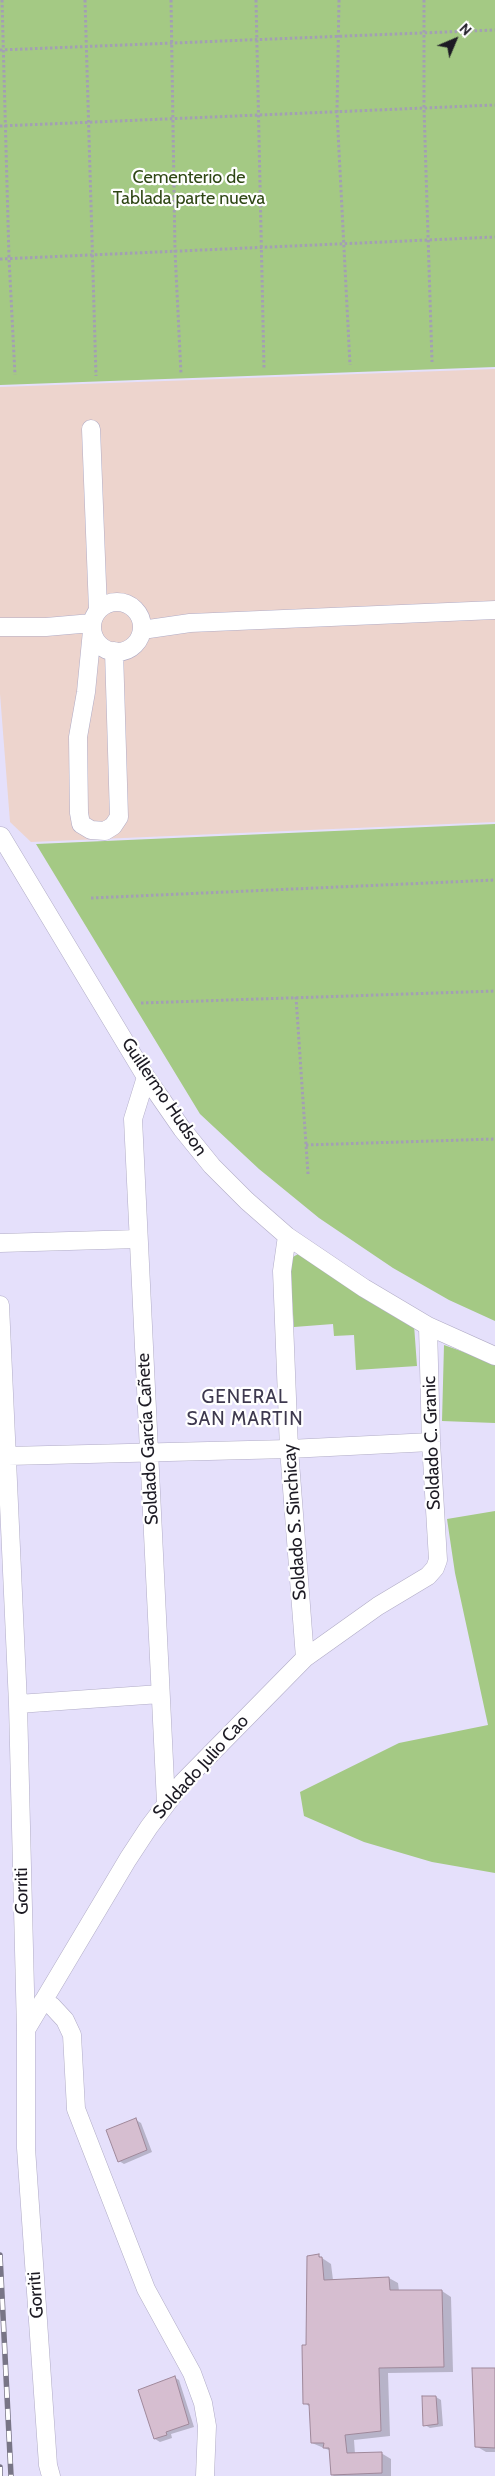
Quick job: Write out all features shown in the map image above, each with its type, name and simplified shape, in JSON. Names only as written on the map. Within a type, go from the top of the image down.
[{"type":"street","points":[[90,428],[94,621],[86,692],[78,737],[78,813],[81,824],[91,830],[105,831],[113,826],[119,817],[114,651]]},
{"type":"street","points":[[0,627],[46,627],[94,621],[112,602],[127,604],[139,614],[142,630],[139,638],[129,649],[114,651],[100,645],[94,621]]},
{"type":"street","points":[[142,630],[206,622],[495,610]]},
{"type":"street","name":"Guillermo Hudson","points":[[0,835],[146,1077],[182,1129],[212,1166],[247,1201],[287,1236],[364,1288],[428,1326],[495,1356]]},
{"type":"street","name":"Soldado García Cañete","points":[[146,1077],[133,1119],[166,1803]]},
{"type":"street","name":"Soldado S. Sinchicay","points":[[287,1236],[282,1270],[289,1449],[305,1658]]},
{"type":"street","points":[[0,1243],[138,1239]]},
{"type":"street","name":"Gorriti","points":[[0,1305],[18,1704],[26,2031],[26,2148],[48,2465],[51,2476]]},
{"type":"street","name":"Soldado C. Granic","points":[[428,1326],[430,1442],[438,1560]]},
{"type":"street","points":[[8,1456],[289,1449],[430,1442]]},
{"type":"street","name":"Soldado Julio Cao","points":[[26,2031],[128,1859],[166,1803],[209,1754],[305,1658],[346,1627],[428,1576],[438,1560]]},
{"type":"street","points":[[18,1704],[160,1694]]},
{"type":"street","points":[[43,2002],[52,2006],[65,2020],[72,2035],[76,2110],[146,2289],[192,2373],[203,2404],[206,2426],[204,2476]]},
{"type":"path","points":[[2,0],[5,50],[9,258],[16,375]]},
{"type":"path","points":[[85,0],[96,376]]},
{"type":"path","points":[[171,0],[175,251],[182,374]]},
{"type":"path","points":[[256,0],[264,368]]},
{"type":"path","points":[[339,0],[338,112],[350,365]]},
{"type":"path","points":[[424,0],[424,108],[432,362]]},
{"type":"path","points":[[0,50],[495,30]]},
{"type":"path","points":[[0,126],[495,105]]},
{"type":"path","points":[[0,259],[495,237]]},
{"type":"path","points":[[91,898],[495,880]]},
{"type":"path","points":[[141,1003],[495,991]]},
{"type":"path","points":[[296,997],[308,1174]]},
{"type":"path","points":[[306,1145],[495,1139]]},
{"type":"shaded area","points":[[495,369],[495,822],[31,842],[10,822],[0,694],[0,387]]},
{"type":"green space","name":"Cementerio de Tablada parte nueva","points":[[0,0],[495,0],[495,367],[0,385]]},
{"type":"green space","points":[[495,824],[495,1321],[449,1300],[393,1268],[319,1218],[259,1169],[200,1114],[36,844]]},
{"type":"green space","points":[[300,1253],[414,1325],[417,1366],[356,1370],[354,1335],[334,1336],[333,1324],[294,1327],[289,1263],[291,1258]]},
{"type":"green space","points":[[444,1345],[495,1363],[495,1423],[442,1421]]},
{"type":"green space","points":[[495,1511],[495,1873],[432,1862],[364,1842],[304,1816],[300,1792],[399,1743],[488,1725],[455,1573],[447,1519]]},
{"type":"building","points":[[136,2118],[147,2150],[118,2162],[106,2130]]},
{"type":"building","points":[[319,2254],[319,2257],[322,2257],[324,2280],[389,2277],[390,2290],[442,2290],[444,2367],[379,2368],[381,2431],[345,2435],[347,2453],[382,2452],[382,2473],[331,2475],[329,2448],[323,2448],[324,2443],[311,2443],[309,2404],[303,2404],[302,2345],[306,2345],[307,2256]]},
{"type":"building","points":[[472,2368],[495,2368],[495,2448],[475,2447]]},
{"type":"building","points":[[175,2376],[189,2424],[166,2432],[167,2435],[154,2439],[138,2390]]},
{"type":"building","points":[[422,2396],[436,2396],[438,2424],[423,2426]]},
{"type":"railway","points":[[0,2255],[11,2476]]},
{"type":"railway","points":[[0,2467],[0,2476]]},
{"type":"district","name":"GENERAL SAN MARTIN","points":[[245,1408]]}]
